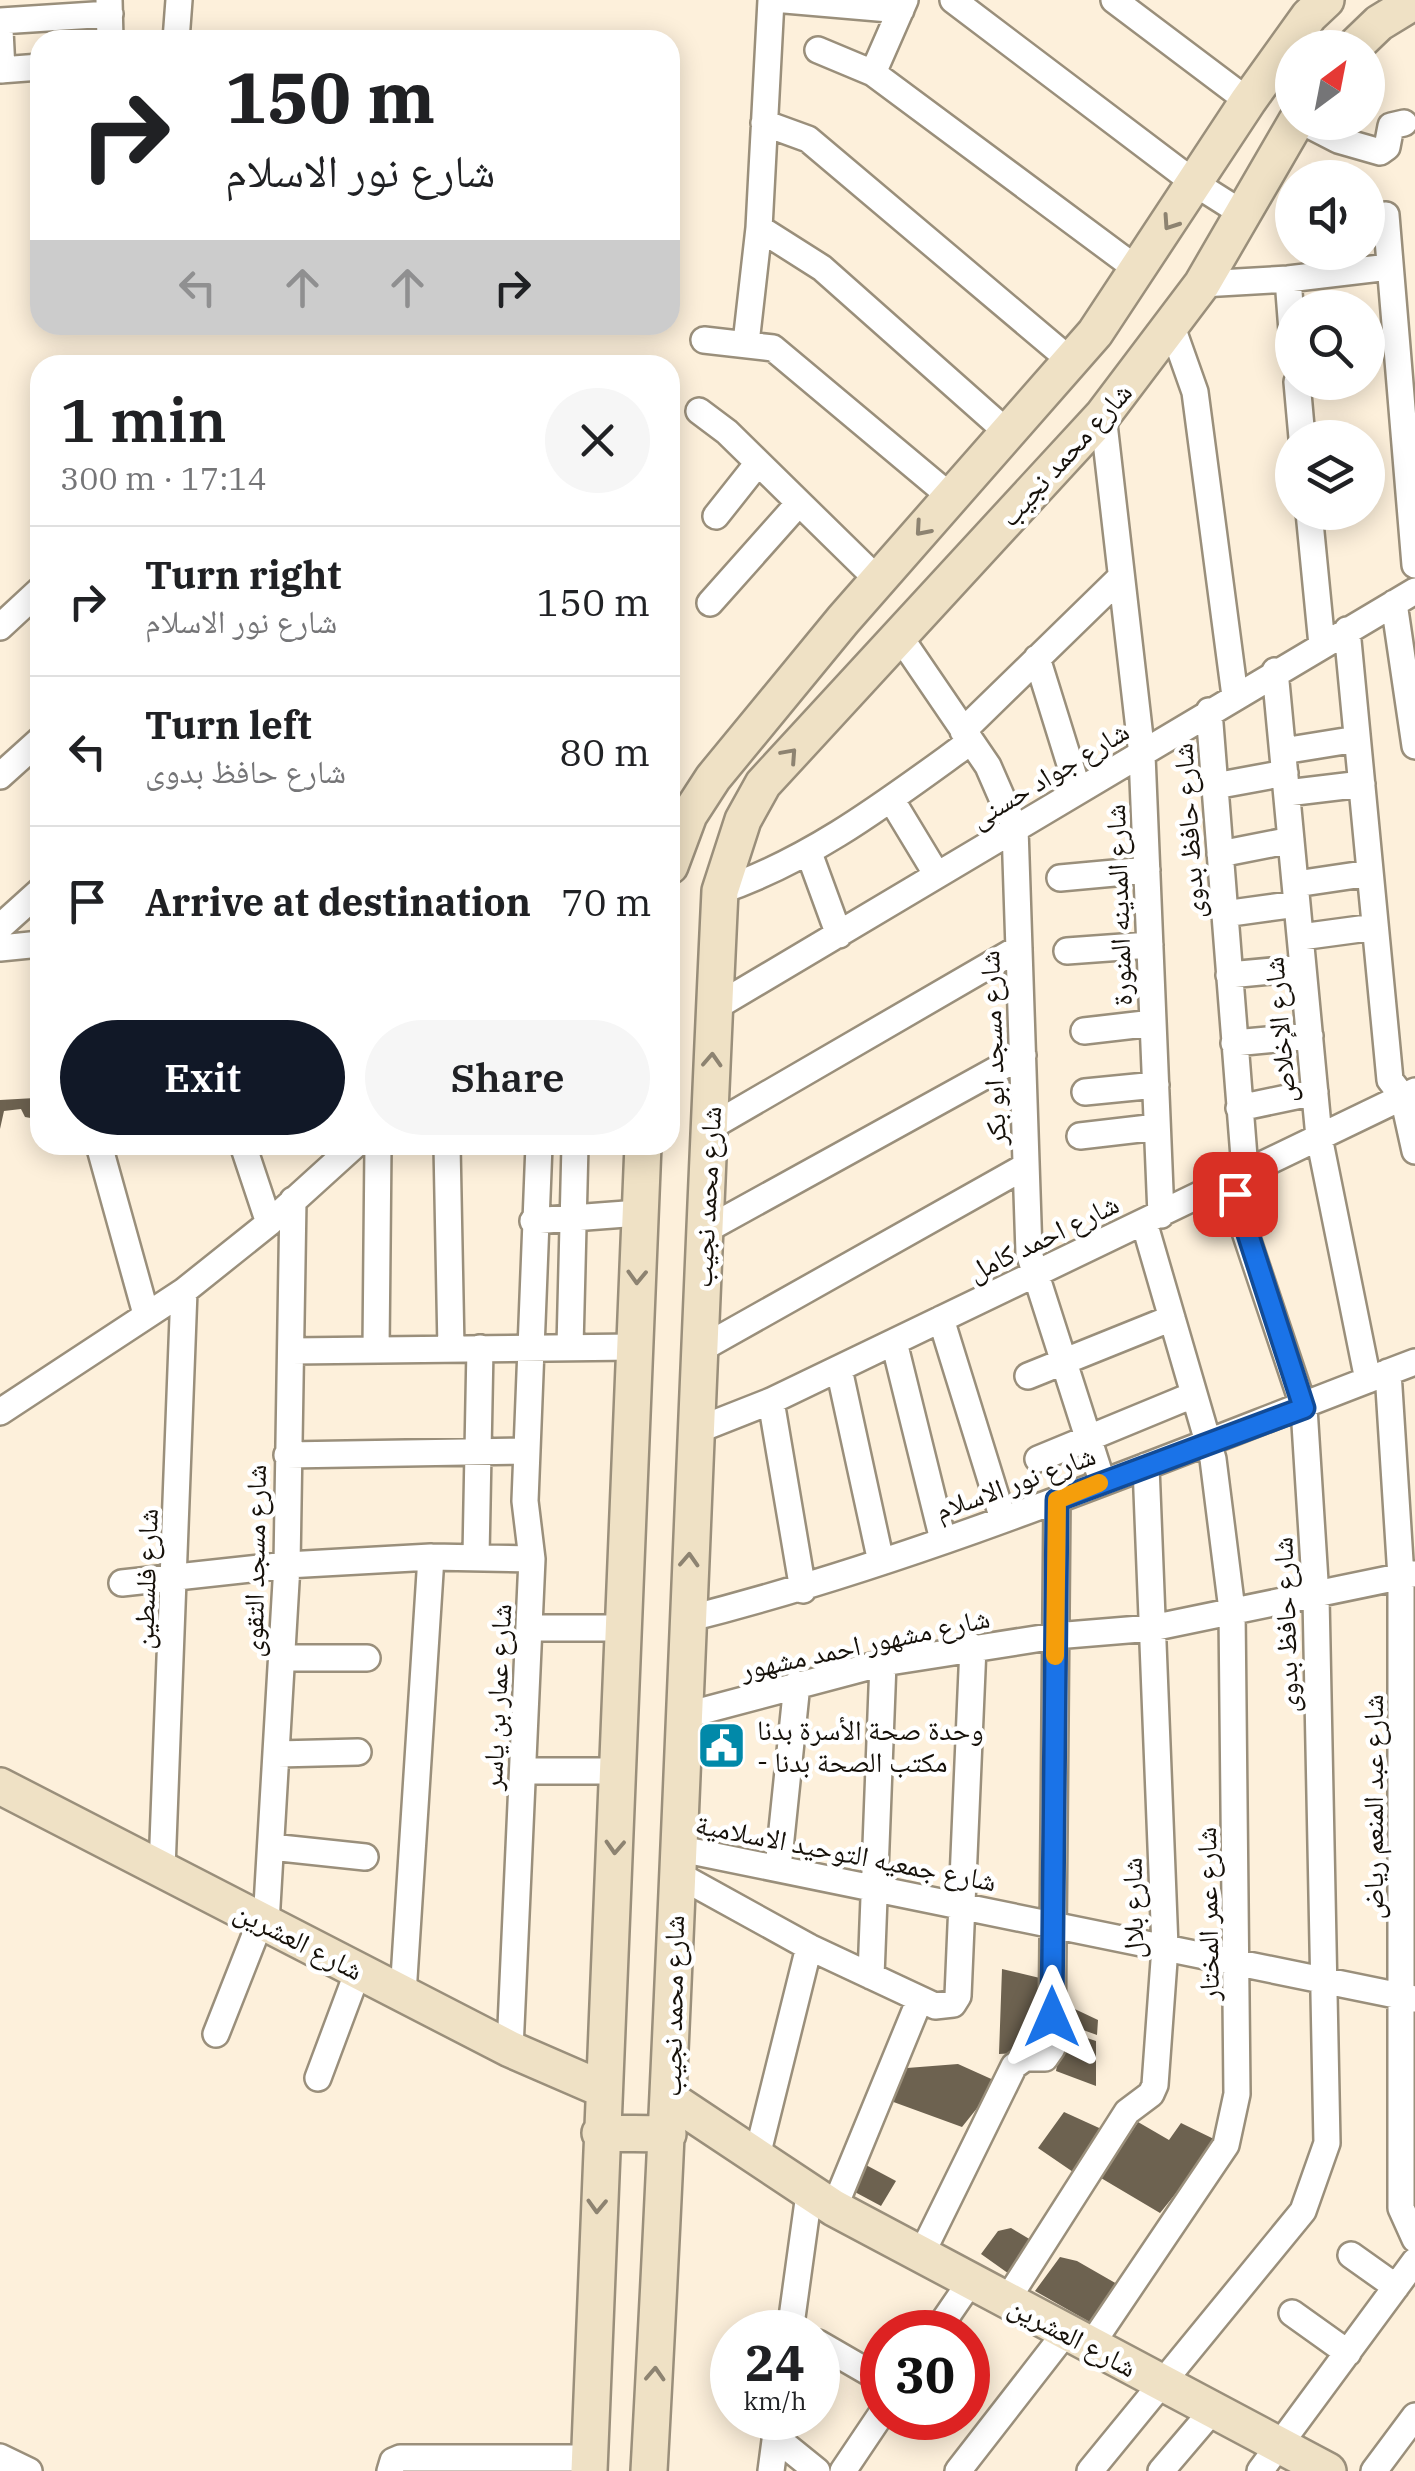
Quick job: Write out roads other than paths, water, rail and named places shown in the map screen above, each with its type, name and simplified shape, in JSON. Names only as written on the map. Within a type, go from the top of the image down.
[{"type":"main road","points":[[1372,30],[1415,2]]},
{"type":"main road","name":"شارع محمد نجيب","points":[[680,838],[712,778],[843,620],[1071,360],[1196,184],[1307,5]]},
{"type":"main road","name":"شارع محمد نجيب","points":[[650,2471],[670,2099],[682,1714],[720,891],[743,820],[763,784],[1103,415],[1202,284],[1289,140]]},
{"type":"main road","points":[[955,492],[1002,524]]},
{"type":"main road","points":[[843,620],[888,645]]},
{"type":"main road","points":[[589,2465],[602,2089],[624,1698],[643,1155]]},
{"type":"main road","points":[[620,1758],[654,1754],[674,1744],[682,1714],[652,1684],[624,1698]]},
{"type":"main road","name":"شارع العشرين","points":[[0,1786],[510,2048],[602,2089]]},
{"type":"main road","name":"شارع العشرين","points":[[670,2099],[822,2201],[1213,2410],[1270,2459],[1328,2471]]},
{"type":"main road","points":[[600,2133],[668,2134]]},
{"type":"street","points":[[177,30],[179,0]]},
{"type":"street","points":[[746,343],[759,228],[771,0]]},
{"type":"street","points":[[785,0],[903,5],[873,73]]},
{"type":"street","points":[[953,0],[1196,184],[1246,215]]},
{"type":"street","points":[[1114,0],[1248,101]]},
{"type":"street","points":[[0,21],[110,18]]},
{"type":"street","points":[[0,30],[1,70],[30,68]]},
{"type":"street","points":[[818,50],[873,73],[1138,270]]},
{"type":"street","points":[[1346,140],[1378,152],[1387,147],[1392,124],[1404,122]]},
{"type":"street","points":[[764,123],[808,139],[1071,360]]},
{"type":"street","points":[[1386,216],[1415,565]]},
{"type":"street","points":[[759,228],[822,268],[1008,433]]},
{"type":"street","points":[[1202,284],[1288,280],[1390,266]]},
{"type":"street","points":[[1288,280],[1289,290]]},
{"type":"street","points":[[1172,327],[1195,392],[1235,696]]},
{"type":"street","points":[[704,340],[772,348],[955,492]]},
{"type":"street","points":[[699,411],[878,580]]},
{"type":"street","name":"شارع المدينه المنورة","points":[[1103,415],[1142,755],[1158,1127],[1153,1218],[1172,1318]]},
{"type":"street","points":[[716,516],[758,463]]},
{"type":"street","points":[[710,602],[799,503]]},
{"type":"street","points":[[1311,530],[1322,645]]},
{"type":"street","points":[[720,891],[768,874],[892,799],[967,736],[1036,658],[1121,577]]},
{"type":"street","points":[[1404,597],[1415,746]]},
{"type":"street","name":"شارع جواد حسنى","points":[[714,1008],[1142,755],[1275,670],[1404,597]]},
{"type":"street","points":[[0,627],[30,599]]},
{"type":"street","points":[[1347,630],[1390,1080],[1409,1094],[1415,1151]]},
{"type":"street","name":"شارع مسجد ابو بكر","points":[[888,645],[967,736],[1004,796],[1015,828],[1029,1253],[1102,1481]]},
{"type":"street","points":[[1036,658],[1078,790]]},
{"type":"street","name":"شارع الإخلاص","points":[[1275,670],[1320,1137],[1378,1376]]},
{"type":"street","name":"شارع حافظ بدوى","points":[[1090,2471],[1302,2210],[1318,2176],[1327,2143],[1327,1980],[1316,1596],[1304,1408],[1236,1205],[1242,1174],[1239,1108],[1209,711]]},
{"type":"street","points":[[1214,786],[1285,772],[1357,739]]},
{"type":"street","points":[[0,776],[30,749]]},
{"type":"street","points":[[1285,772],[1362,784]]},
{"type":"street","points":[[892,799],[937,875]]},
{"type":"street","points":[[1220,854],[1291,840]]},
{"type":"street","points":[[809,852],[840,934]]},
{"type":"street","points":[[1060,878],[1146,870]]},
{"type":"street","points":[[1224,914],[1370,873]]},
{"type":"street","points":[[0,927],[30,899]]},
{"type":"street","points":[[1301,937],[1375,927]]},
{"type":"street","points":[[0,948],[30,945]]},
{"type":"street","points":[[1067,951],[1150,945]]},
{"type":"street","points":[[709,1128],[1019,948]]},
{"type":"street","points":[[1229,975],[1304,968]]},
{"type":"street","points":[[1084,1031],[1153,1023]]},
{"type":"street","points":[[1234,1042],[1310,1036]]},
{"type":"street","points":[[704,1232],[1023,1055]]},
{"type":"street","points":[[1084,1092],[1156,1085]]},
{"type":"street","points":[[1239,1108],[1315,1092]]},
{"type":"street","name":"شارع احمد كامل","points":[[695,1431],[771,1401],[1409,1094]]},
{"type":"street","points":[[1080,1136],[1158,1127]]},
{"type":"street","points":[[102,1155],[146,1314]]},
{"type":"street","points":[[252,1155],[269,1223]]},
{"type":"street","points":[[0,1412],[184,1290],[269,1223],[344,1155]]},
{"type":"street","points":[[376,1350],[378,1155]]},
{"type":"street","points":[[446,1155],[450,1349]]},
{"type":"street","name":"شارع عمار بن ياسر","points":[[510,2048],[532,1559],[525,1500],[538,1155]]},
{"type":"street","points":[[570,1347],[574,1155]]},
{"type":"street","points":[[699,1350],[1026,1166]]},
{"type":"street","name":"شارع مسجد التقوى","points":[[216,2034],[263,1922],[271,1847],[287,1565],[293,1200]]},
{"type":"street","points":[[533,1220],[640,1213]]},
{"type":"street","name":"شارع فلسطين","points":[[162,1869],[176,1580],[184,1290]]},
{"type":"street","points":[[1028,1376],[1172,1318]]},
{"type":"street","name":"شارع عمر المختار","points":[[958,2471],[1079,2338],[1226,2145],[1237,2094],[1232,1610],[1213,1459],[1172,1318]]},
{"type":"street","points":[[941,1319],[1002,1519]]},
{"type":"street","points":[[894,1342],[943,1540]]},
{"type":"street","points":[[292,1351],[635,1347]]},
{"type":"street","points":[[476,1556],[480,1348]]},
{"type":"street","name":"شارع نور الاسلام","points":[[686,1619],[804,1590],[1304,1408],[1415,1362]]},
{"type":"street","points":[[838,1368],[881,1562]]},
{"type":"street","name":"شارع عبد المنعم رياض","points":[[1378,1376],[1408,1575],[1410,1998],[1401,2208],[1415,2239]]},
{"type":"street","points":[[1038,1459],[1194,1395]]},
{"type":"street","points":[[771,1401],[804,1590]]},
{"type":"street","points":[[287,1455],[526,1451]]},
{"type":"street","name":"شارع بلال","points":[[1007,2300],[1126,2112],[1154,2090],[1165,1947],[1146,1466]]},
{"type":"street","points":[[921,2255],[1014,2066],[1025,2058],[1045,2058],[1052,2048],[1057,1500]]},
{"type":"street","points":[[122,1582],[176,1580],[287,1565],[431,1557],[532,1559]]},
{"type":"street","points":[[403,1994],[431,1557]]},
{"type":"street","name":"شارع مشهور احمد مشهور","points":[[682,1714],[883,1663],[1055,1636],[1152,1628],[1408,1575]]},
{"type":"street","points":[[529,1628],[624,1628]]},
{"type":"street","points":[[676,1861],[809,1947],[944,2008],[956,2000],[974,1647]]},
{"type":"street","points":[[282,1658],[368,1658]]},
{"type":"street","points":[[871,1976],[883,1663]]},
{"type":"street","points":[[778,1868],[797,1684]]},
{"type":"street","points":[[278,1754],[358,1752]]},
{"type":"street","points":[[523,1771],[620,1758]]},
{"type":"street","points":[[271,1847],[365,1857]]},
{"type":"street","name":"شارع جمعيه التوحيد الاسلامية","points":[[676,1861],[778,1868],[1410,1998]]},
{"type":"street","points":[[756,2160],[809,1947]]},
{"type":"street","points":[[318,2078],[358,1971]]},
{"type":"street","points":[[798,2310],[822,2201],[920,1999]]},
{"type":"street","points":[[1350,2255],[1396,2287]]},
{"type":"street","points":[[1270,2459],[1415,2260]]},
{"type":"street","points":[[951,2310],[971,2281]]},
{"type":"street","points":[[1292,2313],[1348,2354]]},
{"type":"street","points":[[1161,2471],[1213,2410]]},
{"type":"street","points":[[1374,2471],[1415,2416]]},
{"type":"street","points":[[771,2471],[775,2440]]},
{"type":"street","points":[[788,2440],[817,2471]]},
{"type":"street","points":[[843,2471],[864,2440]]},
{"type":"street","points":[[0,2457],[28,2471]]},
{"type":"street","points":[[390,2471],[393,2461],[400,2458],[589,2465]]},
{"type":"place","name":"وحدة صحة الأسرة بدنا - مكتب الصحة بدنا","points":[[722,1745]]}]
